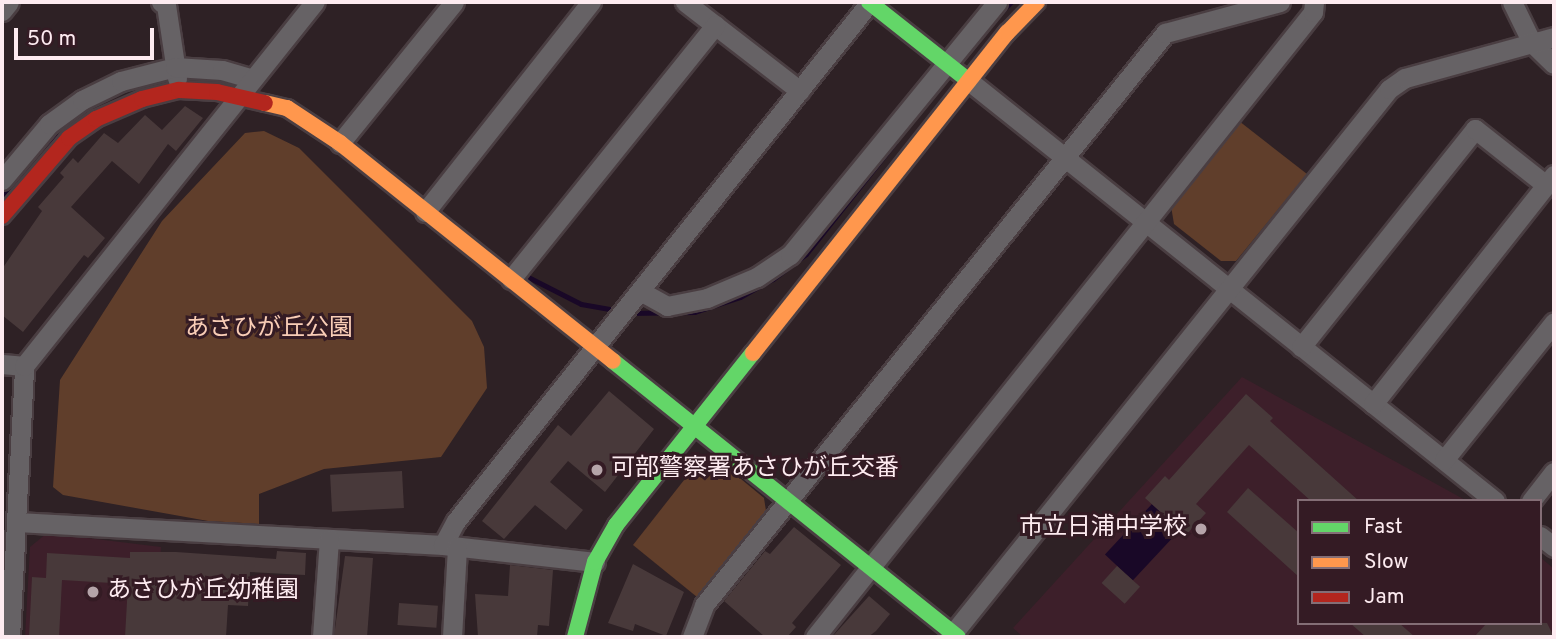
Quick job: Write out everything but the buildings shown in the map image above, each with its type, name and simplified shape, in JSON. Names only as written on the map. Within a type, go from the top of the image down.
[{"type":"street","points":[[2,11],[9,2]]},
{"type":"street","points":[[10,637],[23,366],[315,2]]},
{"type":"street","points":[[340,143],[454,2]]},
{"type":"street","points":[[425,212],[591,2]]},
{"type":"street","points":[[685,2],[800,91]]},
{"type":"street","points":[[452,637],[450,546],[456,520],[869,2],[1493,499]]},
{"type":"street","points":[[640,291],[667,306],[707,298],[757,277],[790,255],[945,62],[997,2]]},
{"type":"street","points":[[575,637],[595,562],[616,525],[969,81],[1037,2]]},
{"type":"street","points":[[692,637],[704,605],[1062,157],[1165,33],[1280,2]]},
{"type":"street","points":[[814,637],[872,568],[1313,12],[1314,2]]},
{"type":"street","points":[[1513,2],[1532,43],[1554,64]]},
{"type":"street","points":[[165,3],[179,90]]},
{"type":"street","points":[[511,279],[715,25]]},
{"type":"street","points":[[2,180],[49,124],[82,100],[121,81],[175,67],[222,70],[340,143],[954,636],[1389,89],[1405,78],[1554,37]]},
{"type":"street","points":[[2,216],[53,154],[96,119],[142,99],[179,90],[247,87]]},
{"type":"street","points":[[1301,347],[1475,129],[1550,180],[1373,404]]},
{"type":"street","points":[[1444,460],[1554,322]]},
{"type":"street","points":[[2,364],[23,366]]},
{"type":"street","points":[[1533,499],[1554,472]]},
{"type":"street","points":[[17,522],[450,546],[595,562]]},
{"type":"street","points":[[321,637],[329,539]]},
{"type":"shaded area","name":"市立日浦中学校","points":[[1242,377],[1463,499],[1297,499],[1297,625],[1542,625],[1542,559],[1554,569],[1554,637],[1023,637],[1013,628]]},
{"type":"shaded area","points":[[1152,504],[1180,530],[1133,580],[1105,554]]},
{"type":"shaded area","name":"あさひが丘幼稚園","points":[[47,533],[161,547],[156,637],[25,637],[30,547]]},
{"type":"green space","points":[[1239,121],[1307,174],[1236,261],[1221,261],[1174,224],[1171,206]]},
{"type":"green space","name":"あさひが丘公園","points":[[264,131],[299,148],[472,321],[484,347],[487,388],[441,457],[324,469],[259,494],[259,524],[208,521],[63,495],[53,487],[60,380],[162,221],[245,133]]},
{"type":"green space","points":[[718,460],[764,498],[766,511],[697,597],[633,545],[699,461]]},
{"type":"waterway","points":[[998,15],[1011,2]]},
{"type":"waterway","points":[[39,150],[55,135]]},
{"type":"waterway","points":[[629,313],[694,312],[740,297],[773,279],[806,254],[895,142]]},
{"type":"waterway","points":[[2,196],[31,160]]},
{"type":"waterway","points":[[528,277],[581,304],[619,311]]},
{"type":"traffic: fast","points":[[869,2],[969,81]]},
{"type":"traffic: fast","points":[[575,637],[595,562],[616,525],[753,353]]},
{"type":"traffic: fast","points":[[613,361],[958,637]]},
{"type":"traffic: slow","points":[[753,353],[1007,33],[1037,2]]},
{"type":"traffic: slow","points":[[265,103],[287,108],[340,143],[613,361]]},
{"type":"traffic: jam","points":[[2,216],[69,138],[96,119],[142,99],[179,90],[217,92],[265,103]]},
{"type":"place","name":"可部警察署あさひが丘交番","points":[[597,470]]},
{"type":"place","name":"市立日浦中学校","points":[[1201,529]]},
{"type":"place","name":"あさひが丘幼稚園","points":[[93,592]]}]
